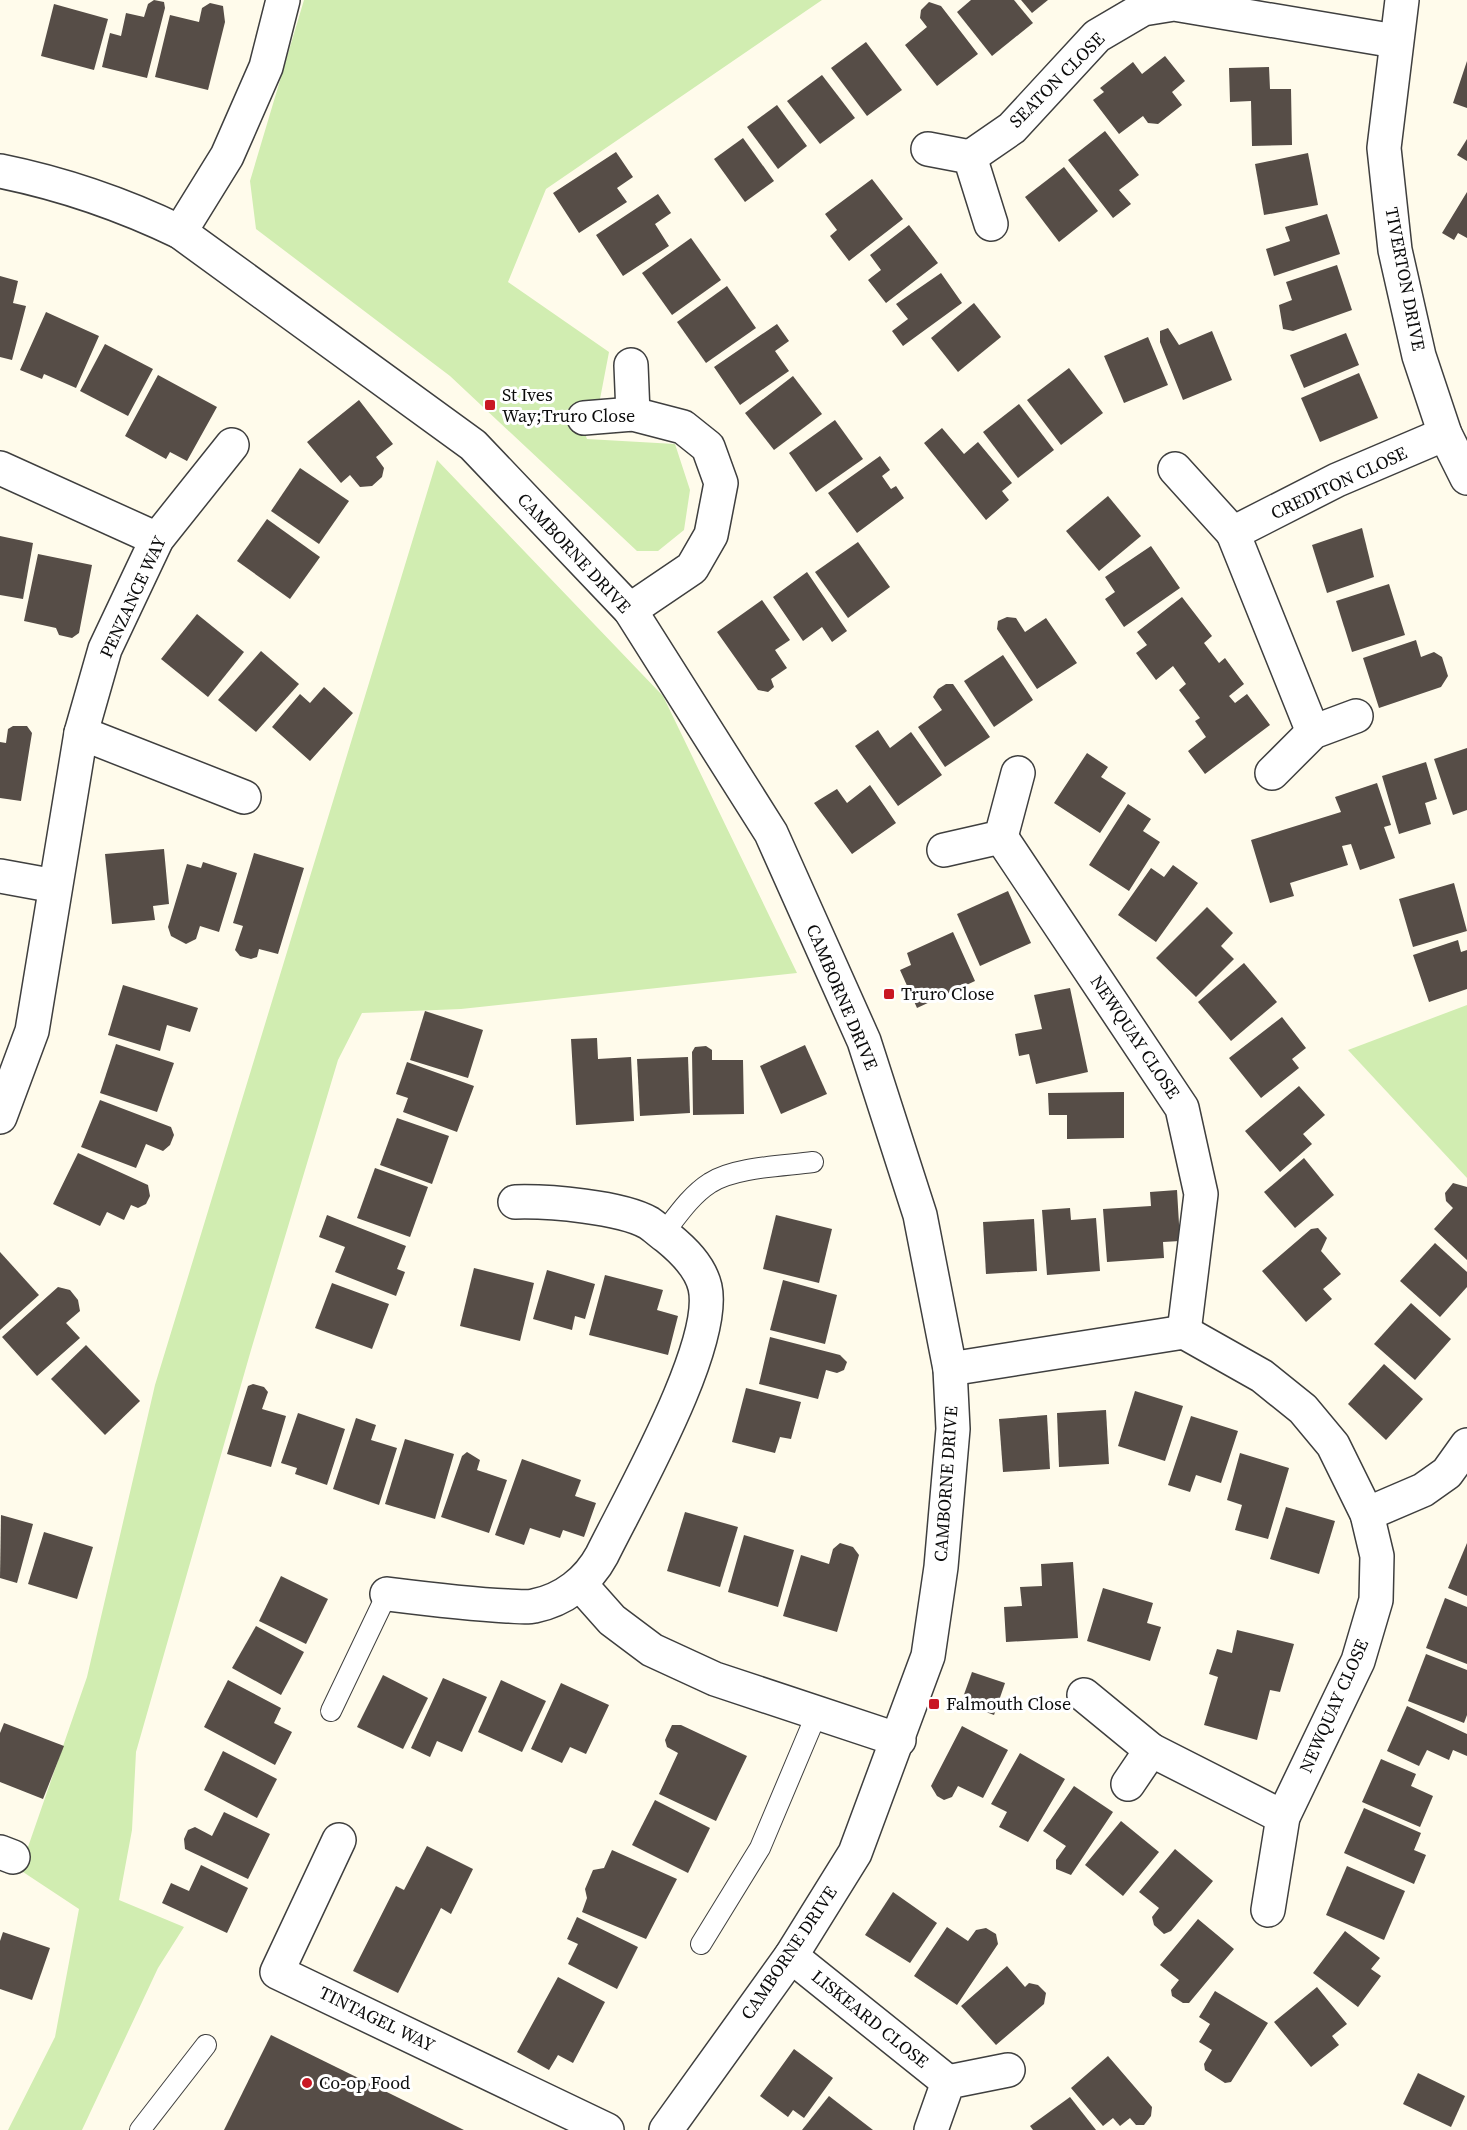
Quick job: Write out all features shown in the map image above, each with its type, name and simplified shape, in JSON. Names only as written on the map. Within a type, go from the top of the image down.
[{"type":"street","points":[[180,232],[227,156],[262,77],[282,0]]},
{"type":"street","name":"TIVERTON DRIVE","points":[[1402,0],[1395,41],[1384,148],[1395,250],[1419,356],[1445,434],[1467,478]]},
{"type":"street","name":"SEATON CLOSE","points":[[970,157],[1012,128],[1097,36],[1143,9],[1174,4],[1395,41]]},
{"type":"street","points":[[927,149],[970,157],[991,224]]},
{"type":"street","name":"CAMBORNE DRIVE","points":[[0,171],[56,182],[130,208],[180,232],[473,446],[630,610],[771,833],[864,1041],[920,1215],[950,1369],[953,1429],[941,1567],[928,1656],[899,1740],[855,1853],[791,1956],[666,2130]]},
{"type":"street","points":[[631,365],[633,414]]},
{"type":"street","points":[[584,418],[633,414],[683,427],[708,447],[721,483],[711,535],[692,568],[630,610]]},
{"type":"street","name":"CREDITON CLOSE","points":[[1233,533],[1337,480],[1445,434]]},
{"type":"street","name":"PENZANCE WAY","points":[[0,1117],[32,1032],[81,733],[105,649],[157,539],[232,445]]},
{"type":"street","points":[[0,468],[157,539]]},
{"type":"street","points":[[1175,469],[1233,533],[1313,732]]},
{"type":"street","points":[[1272,773],[1313,732],[1356,716]]},
{"type":"street","points":[[81,733],[244,797]]},
{"type":"street","points":[[944,850],[1001,837],[1018,773]]},
{"type":"street","name":"NEWQUAY CLOSE","points":[[1001,837],[1182,1108],[1201,1194],[1184,1332],[1262,1376],[1303,1409],[1333,1445],[1367,1514],[1377,1556],[1376,1600],[1369,1629],[1358,1661],[1283,1817],[1268,1910]]},
{"type":"street","points":[[0,876],[55,886]]},
{"type":"street","points":[[387,1594],[486,1605],[533,1607],[561,1596],[580,1584],[592,1573],[602,1555],[679,1398],[703,1333],[705,1287],[693,1260],[648,1222],[612,1211],[535,1201],[516,1202]]},
{"type":"street","points":[[950,1369],[1184,1332]]},
{"type":"street","points":[[1367,1514],[1423,1490],[1447,1473],[1467,1445]]},
{"type":"street","points":[[580,1584],[612,1620],[652,1650],[715,1678],[899,1740]]},
{"type":"street","points":[[1084,1695],[1151,1750],[1283,1817]]},
{"type":"street","points":[[1128,1784],[1151,1750]]},
{"type":"street","name":"TINTAGEL WAY","points":[[339,1840],[278,1972],[607,2130]]},
{"type":"street","name":"LISKEARD CLOSE","points":[[791,1956],[948,2082]]},
{"type":"street","points":[[931,2130],[948,2082],[1008,2070]]},
{"type":"lane","points":[[663,1234],[691,1200],[709,1183],[725,1175],[813,1162]]},
{"type":"lane","points":[[330,1711],[387,1594]]},
{"type":"lane","points":[[701,1944],[760,1848],[817,1713]]},
{"type":"lane","points":[[140,2130],[206,2045]]},
{"type":"green space","points":[[304,0],[822,0],[546,189],[508,282],[609,352],[600,399],[575,407],[587,439],[675,444],[690,490],[684,530],[658,551],[637,551],[450,376],[256,229],[250,181]]},
{"type":"green space","points":[[437,460],[663,696],[797,973],[461,1009],[362,1013],[338,1060],[251,1350],[136,1752],[132,1830],[119,1900],[184,1927],[158,1968],[82,2130],[8,2130],[55,2037],[79,1909],[20,1870],[87,1677],[155,1385]]},
{"type":"green space","points":[[1467,1005],[1467,1178],[1348,1050]]},
{"type":"building","points":[[154,0],[164,2],[165,8],[147,78],[102,67],[110,33],[121,36],[126,13],[144,17],[148,4]]},
{"type":"building","points":[[971,0],[1014,0],[1033,23],[992,56],[957,12]]},
{"type":"building","points":[[1021,0],[1048,0],[1032,13]]},
{"type":"building","points":[[929,2],[941,6],[978,54],[937,86],[905,45],[927,27],[920,18],[921,10]]},
{"type":"building","points":[[210,3],[223,6],[225,22],[208,90],[155,77],[170,15],[199,22],[202,8]]},
{"type":"building","points":[[54,4],[108,19],[94,70],[41,56]]},
{"type":"building","points":[[866,42],[902,90],[867,116],[831,68]]},
{"type":"building","points":[[1165,56],[1185,81],[1172,92],[1182,105],[1158,124],[1148,123],[1143,116],[1119,134],[1093,100],[1104,92],[1100,88],[1133,62],[1142,74]]},
{"type":"building","points":[[1467,61],[1467,108],[1453,103]]},
{"type":"building","points":[[1269,67],[1270,89],[1291,89],[1292,145],[1252,146],[1251,101],[1230,102],[1229,68]]},
{"type":"building","points":[[822,75],[855,118],[820,144],[787,101]]},
{"type":"building","points":[[777,105],[807,146],[778,169],[747,127]]},
{"type":"building","points":[[1105,131],[1139,175],[1119,190],[1131,204],[1113,218],[1068,160]]},
{"type":"building","points":[[743,138],[774,181],[745,202],[714,159]]},
{"type":"building","points":[[1467,139],[1467,161],[1457,155]]},
{"type":"building","points":[[616,152],[633,177],[617,188],[627,202],[579,233],[553,193]]},
{"type":"building","points":[[1308,153],[1318,205],[1264,215],[1255,164]]},
{"type":"building","points":[[1064,167],[1098,211],[1059,242],[1025,197]]},
{"type":"building","points":[[872,179],[903,219],[849,261],[830,236],[837,230],[825,214]]},
{"type":"building","points":[[1467,192],[1467,238],[1458,233],[1454,240],[1442,233]]},
{"type":"building","points":[[658,194],[671,213],[655,224],[669,246],[623,276],[596,235]]},
{"type":"building","points":[[1327,214],[1340,254],[1274,276],[1266,249],[1290,241],[1285,227]]},
{"type":"building","points":[[909,225],[938,263],[886,303],[868,280],[881,270],[870,255]]},
{"type":"building","points":[[691,238],[721,280],[672,315],[642,273]]},
{"type":"building","points":[[1337,265],[1352,310],[1293,331],[1283,329],[1279,305],[1292,300],[1286,282]]},
{"type":"building","points":[[941,273],[962,303],[903,346],[892,331],[908,319],[896,304]]},
{"type":"building","points":[[0,276],[18,281],[13,303],[26,306],[12,360],[0,357]]},
{"type":"building","points":[[727,286],[756,328],[706,363],[677,322]]},
{"type":"building","points":[[974,303],[1001,337],[958,372],[931,338]]},
{"type":"building","points":[[46,312],[99,336],[76,388],[44,374],[42,379],[20,370]]},
{"type":"building","points":[[777,324],[789,341],[775,351],[789,371],[740,405],[714,367]]},
{"type":"building","points":[[1168,328],[1179,345],[1212,331],[1232,380],[1183,400],[1160,342],[1160,331]]},
{"type":"building","points":[[1346,333],[1359,365],[1304,388],[1290,355]]},
{"type":"building","points":[[1148,337],[1168,385],[1124,403],[1104,356]]},
{"type":"building","points":[[105,344],[153,369],[128,416],[80,391]]},
{"type":"building","points":[[1069,368],[1103,413],[1061,445],[1027,400]]},
{"type":"building","points":[[1359,373],[1378,418],[1320,442],[1301,398]]},
{"type":"building","points":[[158,375],[217,407],[187,461],[170,452],[166,459],[125,436]]},
{"type":"building","points":[[793,376],[822,414],[774,450],[745,413]]},
{"type":"building","points":[[359,400],[393,444],[376,457],[384,468],[382,477],[372,486],[360,487],[350,475],[341,483],[307,442]]},
{"type":"building","points":[[1019,404],[1054,450],[1018,478],[983,432]]},
{"type":"building","points":[[835,420],[863,459],[816,492],[789,453]]},
{"type":"building","points":[[942,428],[964,454],[978,442],[1012,483],[1002,491],[1009,500],[986,520],[924,443]]},
{"type":"building","points":[[880,456],[890,470],[882,476],[891,489],[896,486],[904,498],[857,533],[828,493]]},
{"type":"building","points":[[300,468],[349,501],[319,544],[271,511]]},
{"type":"building","points":[[1108,496],[1141,536],[1099,571],[1066,531]]},
{"type":"building","points":[[267,519],[320,557],[290,599],[237,561]]},
{"type":"building","points":[[1362,528],[1374,577],[1327,593],[1312,545]]},
{"type":"building","points":[[0,536],[33,543],[23,599],[0,595]]},
{"type":"building","points":[[858,542],[890,587],[848,618],[815,572]]},
{"type":"building","points":[[1151,546],[1180,588],[1124,627],[1105,599],[1115,592],[1105,577]]},
{"type":"building","points":[[38,554],[92,565],[79,633],[72,638],[59,635],[56,628],[24,621]]},
{"type":"building","points":[[807,572],[847,631],[832,642],[822,627],[803,641],[773,597]]},
{"type":"building","points":[[1389,584],[1405,635],[1352,652],[1336,601]]},
{"type":"building","points":[[1182,597],[1212,636],[1204,643],[1219,663],[1225,658],[1244,684],[1229,696],[1235,703],[1247,694],[1270,725],[1205,774],[1188,751],[1206,737],[1195,721],[1200,718],[1179,690],[1186,684],[1173,666],[1156,680],[1136,653],[1147,645],[1137,632]]},
{"type":"building","points":[[762,600],[790,640],[775,650],[787,668],[771,679],[774,687],[768,692],[758,690],[717,632]]},
{"type":"building","points":[[197,614],[244,652],[208,697],[161,659]]},
{"type":"building","points":[[1007,617],[1016,618],[1025,632],[1046,618],[1077,663],[1037,689],[997,629],[998,621]]},
{"type":"building","points":[[1416,640],[1421,657],[1434,652],[1442,657],[1448,676],[1441,687],[1379,708],[1363,658]]},
{"type":"building","points":[[261,651],[299,684],[256,732],[218,700]]},
{"type":"building","points":[[1003,655],[1033,700],[994,727],[964,681]]},
{"type":"building","points":[[946,684],[953,684],[990,737],[945,767],[918,727],[942,710],[933,697],[938,689]]},
{"type":"building","points":[[324,687],[353,713],[310,761],[272,727],[300,694],[310,703]]},
{"type":"building","points":[[13,726],[27,726],[32,733],[21,801],[0,798],[0,742],[6,743],[8,729]]},
{"type":"building","points":[[878,730],[890,748],[911,732],[942,775],[898,806],[855,746]]},
{"type":"building","points":[[1467,748],[1467,810],[1453,815],[1434,759]]},
{"type":"building","points":[[1087,753],[1108,767],[1101,777],[1126,793],[1100,833],[1054,803]]},
{"type":"building","points":[[1426,762],[1437,799],[1425,803],[1431,824],[1399,834],[1382,776]]},
{"type":"building","points":[[1377,783],[1391,825],[1384,827],[1395,858],[1360,870],[1351,844],[1342,846],[1348,865],[1290,883],[1294,896],[1270,903],[1251,840],[1341,812],[1335,797]]},
{"type":"building","points":[[870,785],[896,823],[852,854],[814,803],[837,789],[847,803]]},
{"type":"building","points":[[1128,804],[1151,819],[1143,831],[1160,842],[1129,891],[1089,865]]},
{"type":"building","points":[[164,849],[169,904],[153,906],[155,920],[112,924],[105,854]]},
{"type":"building","points":[[254,853],[304,868],[278,954],[259,949],[257,957],[251,959],[240,956],[235,950],[243,926],[233,923]]},
{"type":"building","points":[[203,862],[237,873],[219,932],[200,926],[196,939],[186,944],[171,936],[168,927],[187,864],[201,868]]},
{"type":"building","points":[[1173,865],[1198,883],[1156,942],[1118,915],[1151,868],[1164,877]]},
{"type":"building","points":[[1454,883],[1467,931],[1413,947],[1399,899]]},
{"type":"building","points":[[1008,891],[1031,943],[980,966],[957,914]]},
{"type":"building","points":[[1207,907],[1233,933],[1221,946],[1234,959],[1196,997],[1156,958]]},
{"type":"building","points":[[953,932],[975,981],[917,1008],[900,970],[911,965],[907,953]]},
{"type":"building","points":[[1458,940],[1461,952],[1467,950],[1467,989],[1429,1002],[1413,955]]},
{"type":"building","points":[[1244,963],[1277,1002],[1231,1041],[1198,1002]]},
{"type":"building","points":[[123,985],[198,1008],[190,1032],[167,1025],[160,1051],[108,1035]]},
{"type":"building","points":[[1070,988],[1088,1072],[1036,1084],[1029,1054],[1019,1056],[1015,1034],[1042,1029],[1034,995]]},
{"type":"building","points":[[425,1011],[483,1030],[468,1078],[410,1060]]},
{"type":"building","points":[[1282,1017],[1306,1048],[1292,1059],[1299,1068],[1261,1098],[1229,1058]]},
{"type":"building","points":[[597,1038],[598,1059],[631,1057],[634,1121],[576,1125],[571,1039]]},
{"type":"building","points":[[116,1044],[174,1063],[157,1112],[100,1093]]},
{"type":"building","points":[[805,1045],[827,1094],[781,1114],[760,1066]]},
{"type":"building","points":[[706,1046],[712,1050],[712,1060],[743,1060],[744,1114],[693,1115],[692,1052],[695,1047]]},
{"type":"building","points":[[688,1057],[690,1113],[640,1116],[637,1059]]},
{"type":"building","points":[[407,1062],[474,1086],[457,1132],[403,1112],[408,1098],[396,1094]]},
{"type":"building","points":[[1299,1086],[1325,1115],[1303,1134],[1312,1144],[1280,1172],[1245,1131]]},
{"type":"building","points":[[1124,1092],[1124,1138],[1067,1139],[1067,1115],[1049,1115],[1048,1093]]},
{"type":"building","points":[[100,1100],[171,1127],[174,1135],[170,1145],[163,1151],[146,1144],[136,1168],[81,1147]]},
{"type":"building","points":[[397,1118],[449,1136],[432,1184],[380,1165]]},
{"type":"building","points":[[78,1153],[148,1185],[150,1196],[146,1204],[138,1208],[131,1205],[124,1220],[107,1212],[100,1226],[53,1204]]},
{"type":"building","points":[[1304,1158],[1334,1195],[1295,1228],[1264,1192]]},
{"type":"building","points":[[375,1168],[428,1187],[410,1237],[357,1218]]},
{"type":"building","points":[[1453,1183],[1467,1187],[1467,1260],[1434,1229],[1453,1208],[1446,1201],[1445,1193]]},
{"type":"building","points":[[1177,1190],[1180,1241],[1163,1242],[1164,1258],[1107,1262],[1103,1209],[1151,1206],[1150,1192]]},
{"type":"building","points":[[1070,1208],[1071,1220],[1096,1218],[1100,1271],[1047,1275],[1042,1210]]},
{"type":"building","points":[[327,1215],[406,1246],[397,1269],[405,1272],[396,1296],[335,1272],[345,1247],[319,1237]]},
{"type":"building","points":[[776,1215],[832,1229],[819,1283],[763,1269]]},
{"type":"building","points":[[1034,1219],[1037,1271],[986,1274],[983,1222]]},
{"type":"building","points":[[1318,1228],[1327,1238],[1321,1251],[1341,1274],[1323,1289],[1332,1299],[1306,1322],[1262,1271],[1311,1229]]},
{"type":"building","points":[[1435,1243],[1467,1272],[1467,1287],[1440,1317],[1400,1281]]},
{"type":"building","points":[[0,1252],[39,1295],[0,1330]]},
{"type":"building","points":[[474,1268],[534,1283],[520,1341],[460,1326]]},
{"type":"building","points":[[547,1270],[595,1284],[585,1319],[575,1316],[572,1330],[533,1319]]},
{"type":"building","points":[[605,1275],[663,1290],[657,1310],[678,1316],[668,1355],[589,1335]]},
{"type":"building","points":[[783,1280],[837,1295],[825,1344],[770,1330]]},
{"type":"building","points":[[332,1283],[389,1304],[372,1349],[315,1328]]},
{"type":"building","points":[[58,1287],[70,1290],[78,1300],[80,1311],[66,1323],[80,1338],[37,1376],[2,1337]]},
{"type":"building","points":[[1411,1303],[1451,1339],[1415,1380],[1374,1344]]},
{"type":"building","points":[[770,1337],[840,1355],[847,1362],[844,1370],[837,1373],[826,1370],[818,1399],[759,1384]]},
{"type":"building","points":[[86,1345],[140,1401],[105,1435],[51,1379]]},
{"type":"building","points":[[1384,1364],[1423,1399],[1386,1440],[1348,1404]]},
{"type":"building","points":[[253,1384],[264,1387],[268,1392],[262,1409],[286,1416],[271,1467],[227,1454],[248,1386]]},
{"type":"building","points":[[746,1388],[801,1402],[791,1439],[780,1437],[775,1453],[732,1442]]},
{"type":"building","points":[[1135,1391],[1183,1406],[1165,1461],[1118,1446]]},
{"type":"building","points":[[1106,1410],[1109,1464],[1059,1467],[1057,1413]]},
{"type":"building","points":[[298,1413],[345,1429],[327,1485],[295,1474],[297,1468],[281,1463]]},
{"type":"building","points":[[1047,1415],[1050,1469],[1003,1472],[999,1419]]},
{"type":"building","points":[[1191,1416],[1238,1431],[1221,1483],[1196,1475],[1190,1492],[1168,1485]]},
{"type":"building","points":[[356,1418],[376,1425],[371,1440],[397,1448],[379,1505],[333,1489]]},
{"type":"building","points":[[405,1439],[454,1454],[435,1519],[385,1504]]},
{"type":"building","points":[[467,1452],[480,1460],[477,1470],[507,1480],[489,1533],[441,1517],[462,1456]]},
{"type":"building","points":[[1240,1453],[1289,1468],[1268,1539],[1235,1530],[1242,1505],[1227,1500]]},
{"type":"building","points":[[522,1459],[581,1480],[575,1496],[596,1503],[584,1537],[563,1530],[560,1538],[530,1528],[524,1545],[495,1535]]},
{"type":"building","points":[[1286,1507],[1335,1521],[1319,1574],[1270,1559]]},
{"type":"building","points":[[685,1512],[738,1527],[720,1587],[667,1571]]},
{"type":"building","points":[[1,1515],[33,1524],[17,1583],[0,1578]]},
{"type":"building","points":[[44,1532],[93,1547],[77,1599],[28,1584]]},
{"type":"building","points":[[744,1535],[794,1550],[778,1607],[728,1592]]},
{"type":"building","points":[[840,1543],[853,1547],[859,1555],[837,1632],[783,1616],[801,1555],[829,1564],[833,1549]]},
{"type":"building","points":[[1467,1543],[1467,1596],[1448,1588]]},
{"type":"building","points":[[1073,1562],[1078,1638],[1006,1642],[1004,1607],[1022,1606],[1020,1587],[1042,1586],[1041,1564]]},
{"type":"building","points":[[281,1576],[328,1599],[306,1644],[259,1621]]},
{"type":"building","points":[[1103,1588],[1153,1603],[1147,1623],[1161,1627],[1150,1661],[1087,1641]]},
{"type":"building","points":[[1445,1598],[1467,1607],[1467,1664],[1426,1648]]},
{"type":"building","points":[[256,1626],[304,1652],[281,1695],[232,1668]]},
{"type":"building","points":[[1237,1630],[1294,1644],[1280,1692],[1270,1690],[1257,1740],[1204,1725],[1218,1677],[1209,1674],[1217,1649],[1232,1653]]},
{"type":"building","points":[[1426,1654],[1467,1670],[1467,1715],[1464,1723],[1408,1701]]},
{"type":"building","points":[[972,1672],[1005,1683],[994,1715],[961,1703]]},
{"type":"building","points":[[383,1675],[428,1698],[403,1749],[357,1727]]},
{"type":"building","points":[[443,1678],[487,1697],[462,1752],[437,1741],[430,1757],[411,1748]]},
{"type":"building","points":[[228,1680],[281,1708],[274,1723],[292,1732],[275,1765],[204,1727]]},
{"type":"building","points":[[501,1680],[546,1701],[522,1752],[478,1732]]},
{"type":"building","points":[[561,1683],[609,1705],[586,1754],[570,1747],[562,1763],[531,1749]]},
{"type":"building","points":[[1407,1706],[1467,1734],[1467,1756],[1453,1750],[1449,1760],[1427,1750],[1419,1766],[1387,1751]]},
{"type":"building","points":[[4,1723],[64,1746],[43,1799],[0,1782],[0,1733]]},
{"type":"building","points":[[672,1725],[681,1725],[747,1756],[716,1821],[659,1794],[678,1753],[667,1747],[665,1740]]},
{"type":"building","points":[[962,1726],[1008,1750],[983,1798],[958,1786],[952,1797],[944,1800],[937,1796],[931,1786]]},
{"type":"building","points":[[223,1751],[277,1779],[257,1818],[204,1790]]},
{"type":"building","points":[[1020,1753],[1065,1779],[1028,1842],[999,1827],[1007,1812],[991,1804]]},
{"type":"building","points":[[1381,1759],[1416,1774],[1411,1786],[1433,1796],[1420,1827],[1362,1802]]},
{"type":"building","points":[[1074,1786],[1113,1812],[1071,1875],[1056,1869],[1056,1860],[1066,1846],[1043,1831]]},
{"type":"building","points":[[655,1800],[710,1828],[688,1873],[632,1845]]},
{"type":"building","points":[[1364,1808],[1421,1833],[1414,1850],[1426,1855],[1414,1884],[1344,1853]]},
{"type":"building","points":[[224,1812],[270,1834],[248,1879],[185,1849],[184,1839],[188,1830],[195,1827],[212,1836]]},
{"type":"building","points":[[1121,1821],[1159,1852],[1123,1896],[1085,1865]]},
{"type":"building","points":[[427,1846],[473,1869],[451,1914],[441,1908],[398,1993],[353,1971],[396,1886],[404,1890]]},
{"type":"building","points":[[1175,1849],[1213,1881],[1171,1931],[1164,1934],[1154,1925],[1152,1917],[1159,1908],[1139,1892]]},
{"type":"building","points":[[612,1850],[677,1879],[646,1939],[582,1912],[587,1898],[585,1889],[593,1870],[604,1868]]},
{"type":"building","points":[[201,1865],[248,1888],[227,1933],[162,1903],[171,1883],[189,1891]]},
{"type":"building","points":[[1347,1866],[1405,1891],[1384,1940],[1326,1915]]},
{"type":"building","points":[[893,1892],[937,1923],[910,1963],[865,1935]]},
{"type":"building","points":[[577,1917],[638,1947],[617,1989],[568,1964],[578,1944],[567,1939]]},
{"type":"building","points":[[1198,1919],[1234,1949],[1189,2003],[1183,2003],[1172,1996],[1171,1990],[1179,1980],[1160,1965]]},
{"type":"building","points":[[947,1927],[968,1941],[976,1930],[986,1928],[996,1934],[998,1944],[957,2005],[914,1976]]},
{"type":"building","points":[[1345,1931],[1380,1958],[1371,1969],[1381,1976],[1358,2007],[1313,1973]]},
{"type":"building","points":[[3,1932],[50,1948],[32,2000],[0,1989],[0,1941]]},
{"type":"building","points":[[1007,1966],[1025,1987],[1029,1983],[1038,1985],[1046,1993],[1044,2004],[996,2045],[961,2006]]},
{"type":"building","points":[[558,1977],[605,2002],[573,2063],[558,2055],[549,2070],[517,2052]]},
{"type":"building","points":[[1317,1987],[1347,2024],[1332,2036],[1339,2045],[1311,2067],[1274,2022]]},
{"type":"building","points":[[1215,1991],[1268,2023],[1231,2082],[1225,2083],[1205,2070],[1204,2064],[1212,2050],[1199,2042],[1210,2024],[1199,2017]]},
{"type":"building","name":"Co-op Food","points":[[271,2035],[464,2130],[224,2130]]},
{"type":"building","points":[[794,2049],[833,2078],[804,2118],[793,2110],[788,2117],[760,2096]]},
{"type":"building","points":[[1108,2056],[1152,2107],[1151,2116],[1144,2125],[1136,2125],[1130,2118],[1120,2126],[1113,2118],[1103,2126],[1071,2088]]},
{"type":"building","points":[[1418,2073],[1465,2096],[1451,2127],[1403,2104]]},
{"type":"building","points":[[829,2096],[873,2130],[802,2130]]},
{"type":"building","points":[[1070,2097],[1096,2130],[1033,2130],[1030,2126]]},
{"type":"place","name":"St Ives Way;Truro Close","points":[[490,405]]},
{"type":"place","name":"Truro Close","points":[[889,994]]},
{"type":"place","name":"Falmouth Close","points":[[934,1704]]},
{"type":"place","name":"Co-op Food","points":[[307,2083]]}]
